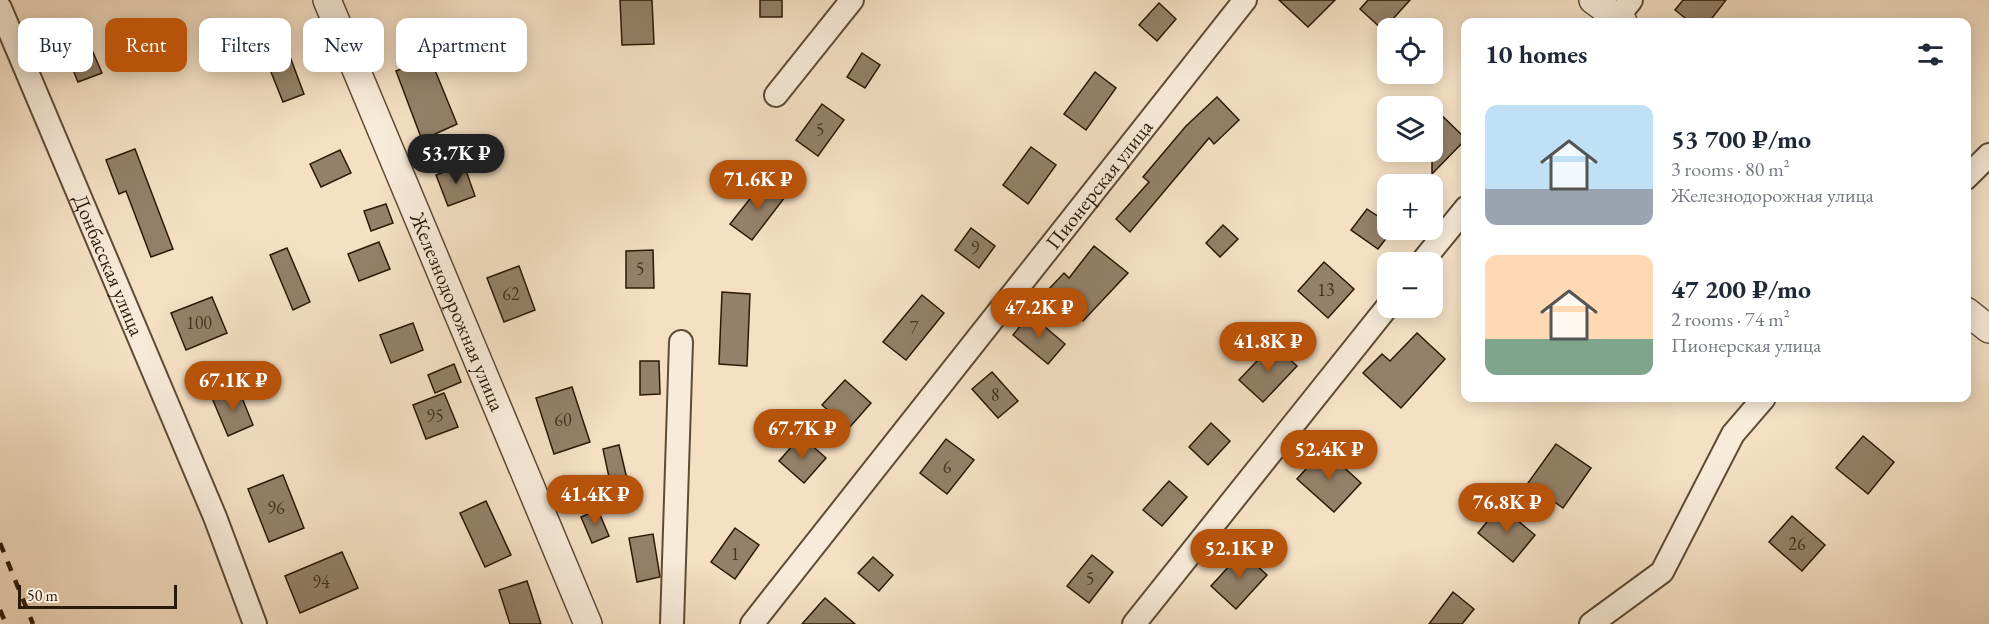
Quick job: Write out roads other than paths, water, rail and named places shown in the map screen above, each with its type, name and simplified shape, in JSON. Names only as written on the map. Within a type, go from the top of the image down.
[{"type":"street","name":"Железнодорожная улица","points":[[327,0],[588,624]]},
{"type":"street","points":[[776,95],[852,0]]},
{"type":"street","name":"Пионерская улица","points":[[752,624],[1245,0]]},
{"type":"street","points":[[1593,0],[1621,16]]},
{"type":"street","name":"Донбасская улица","points":[[0,8],[215,517],[255,624]]},
{"type":"street","points":[[1971,173],[1989,155]]},
{"type":"street","points":[[1430,252],[1461,214]]},
{"type":"street","points":[[1971,315],[1989,329]]},
{"type":"street","points":[[1134,624],[1378,318]]},
{"type":"street","points":[[672,624],[681,342]]},
{"type":"street","points":[[1591,624],[1662,572],[1733,434],[1761,402]]},
{"type":"railway","points":[[0,543],[33,624]]},
{"type":"railway","points":[[0,610],[6,624]]}]
